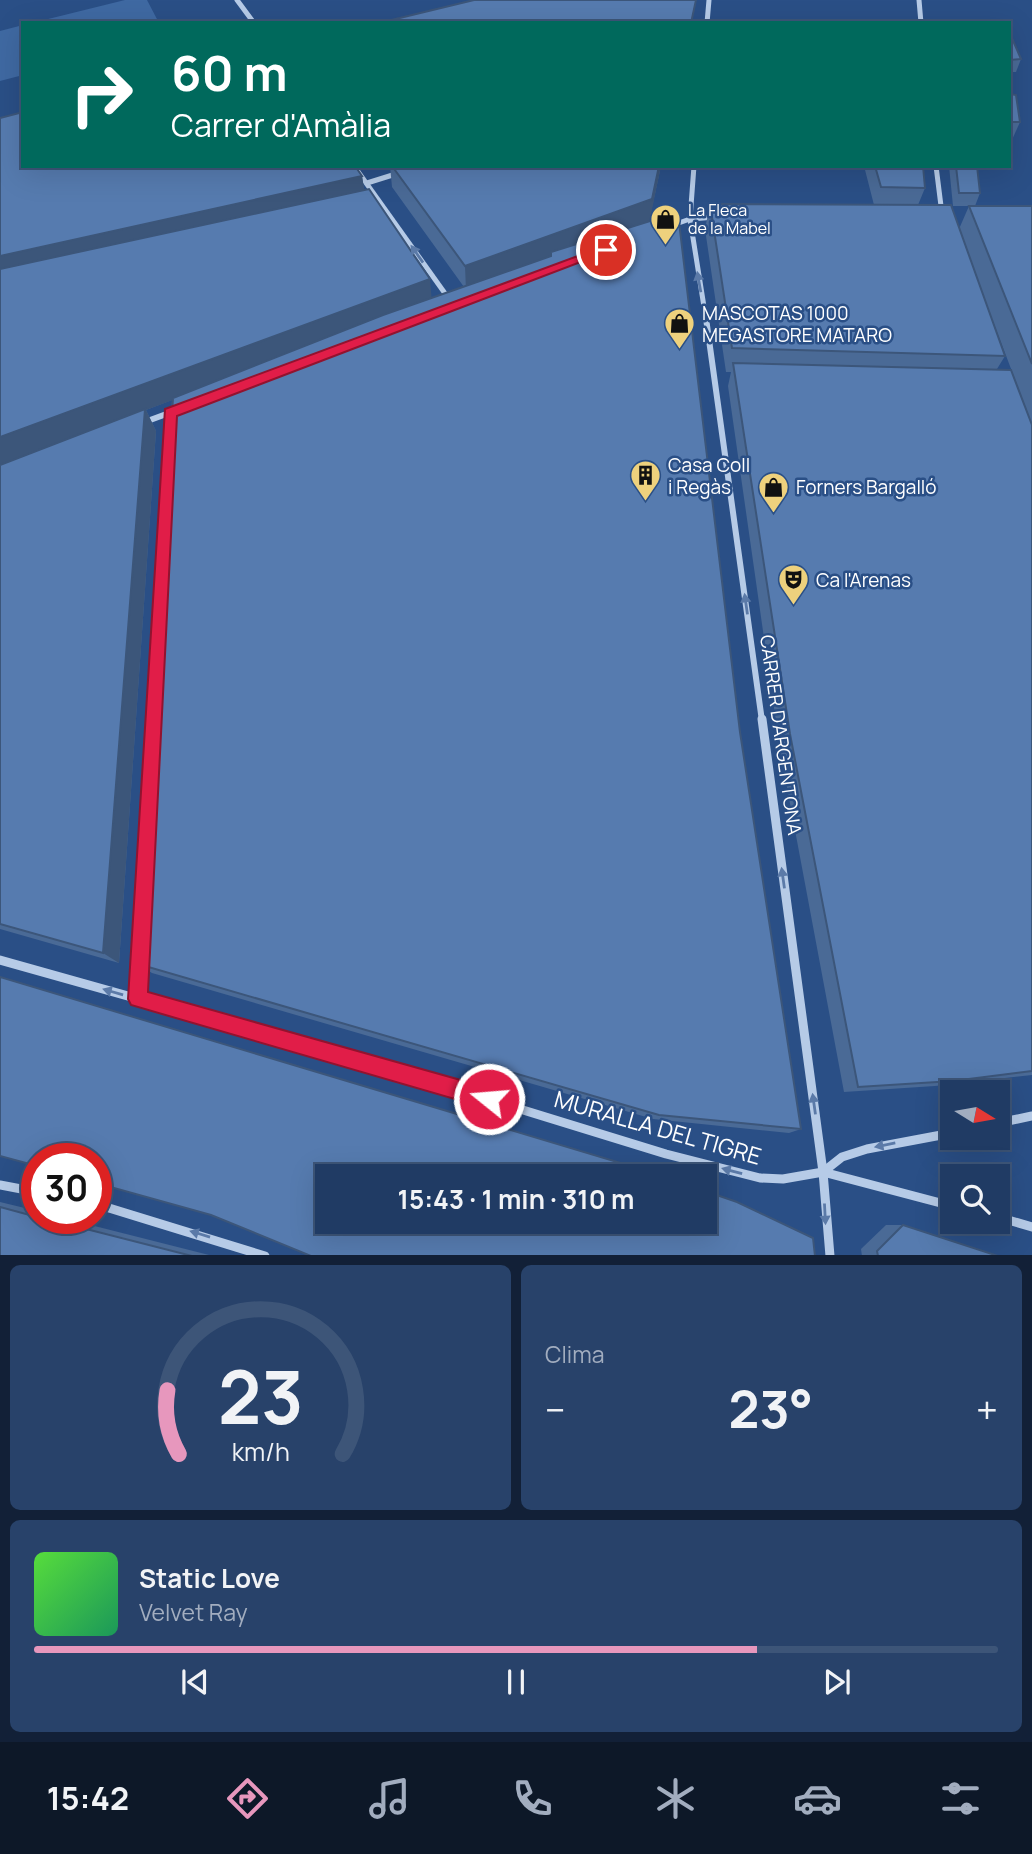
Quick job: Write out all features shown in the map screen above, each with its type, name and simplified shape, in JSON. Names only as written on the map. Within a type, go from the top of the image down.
[{"type":"street","points":[[237,0],[253,21]]},
{"type":"street","points":[[707,21],[709,0]]},
{"type":"street","points":[[919,0],[921,21]]},
{"type":"street","points":[[356,168],[454,305],[441,310]]},
{"type":"street","name":"CARRER D'ARGENTONA","points":[[694,168],[690,219],[716,381],[823,1172],[830,1255]]},
{"type":"street","points":[[936,168],[943,221]]},
{"type":"street","points":[[367,183],[402,172]]},
{"type":"street","points":[[367,205],[380,202]]},
{"type":"street","points":[[662,229],[690,219],[729,218]]},
{"type":"street","points":[[716,381],[730,381]]},
{"type":"street","points":[[128,428],[183,408]]},
{"type":"street","points":[[157,650],[170,413]]},
{"type":"street","points":[[138,999],[141,943]]},
{"type":"street","name":"MURALLA DEL TIGRE","points":[[0,960],[760,1178],[783,1178],[823,1172]]},
{"type":"street","points":[[1010,1121],[1032,1116]]},
{"type":"street","points":[[823,1172],[842,1157],[867,1149],[940,1135]]},
{"type":"street","points":[[823,1172],[940,1203]]},
{"type":"street","points":[[0,1185],[21,1189]]},
{"type":"street","points":[[112,1209],[265,1255]]},
{"type":"street","points":[[1010,1221],[1032,1227]]},
{"type":"shaded area","points":[[125,0],[147,0],[158,21],[40,21]]},
{"type":"shaded area","points":[[21,26],[21,76],[0,81],[0,31]]},
{"type":"building","points":[[474,0],[696,0],[691,21],[387,21]]},
{"type":"building","points":[[1011,36],[1021,59],[1011,60]]},
{"type":"building","points":[[1011,94],[1016,95],[1020,122],[1011,122]]},
{"type":"building","points":[[21,113],[21,168],[356,168],[362,176],[0,256],[0,118]]},
{"type":"building","points":[[393,168],[659,168],[652,199],[465,266]]},
{"type":"building","points":[[876,168],[923,168],[925,188],[881,187]]},
{"type":"building","points":[[956,168],[977,168],[980,193],[959,193]]},
{"type":"building","points":[[369,189],[430,279],[0,437],[0,269]]},
{"type":"building","points":[[710,204],[951,205],[1005,356],[732,348]]},
{"type":"building","points":[[969,206],[1032,206],[1032,364]]},
{"type":"building","points":[[666,216],[679,222],[740,732],[801,1129],[659,1115],[138,964],[173,398],[383,315],[551,256],[551,252]]},
{"type":"building","points":[[733,363],[1011,370],[1032,425],[1032,1071],[961,1080],[858,1087],[790,734]]},
{"type":"building","points":[[145,409],[103,953],[0,924],[0,465]]},
{"type":"building","points":[[0,977],[624,1164],[315,1164],[315,1234],[717,1234],[717,1195],[813,1238],[815,1255],[309,1255],[211,1215],[112,1187],[112,1143],[21,1143],[21,1162],[0,1156]]},
{"type":"building","points":[[0,1207],[21,1213],[21,1234],[106,1234],[188,1255],[0,1255]]},
{"type":"building","points":[[903,1225],[995,1255],[878,1255],[877,1251]]},
{"type":"place","name":"La Fleca de la Mabel","points":[[665,246]]},
{"type":"place","name":"MASCOTAS 1000 MEGASTORE MATARO","points":[[679,351]]},
{"type":"place","name":"Casa Coll i Regàs","points":[[645,503]]},
{"type":"place","name":"Forners Bargalló","points":[[773,514]]},
{"type":"place","name":"Ca l'Arenas","points":[[793,607]]},
{"type":"route","points":[[489,1099],[138,999],[170,413],[606,250]]}]
